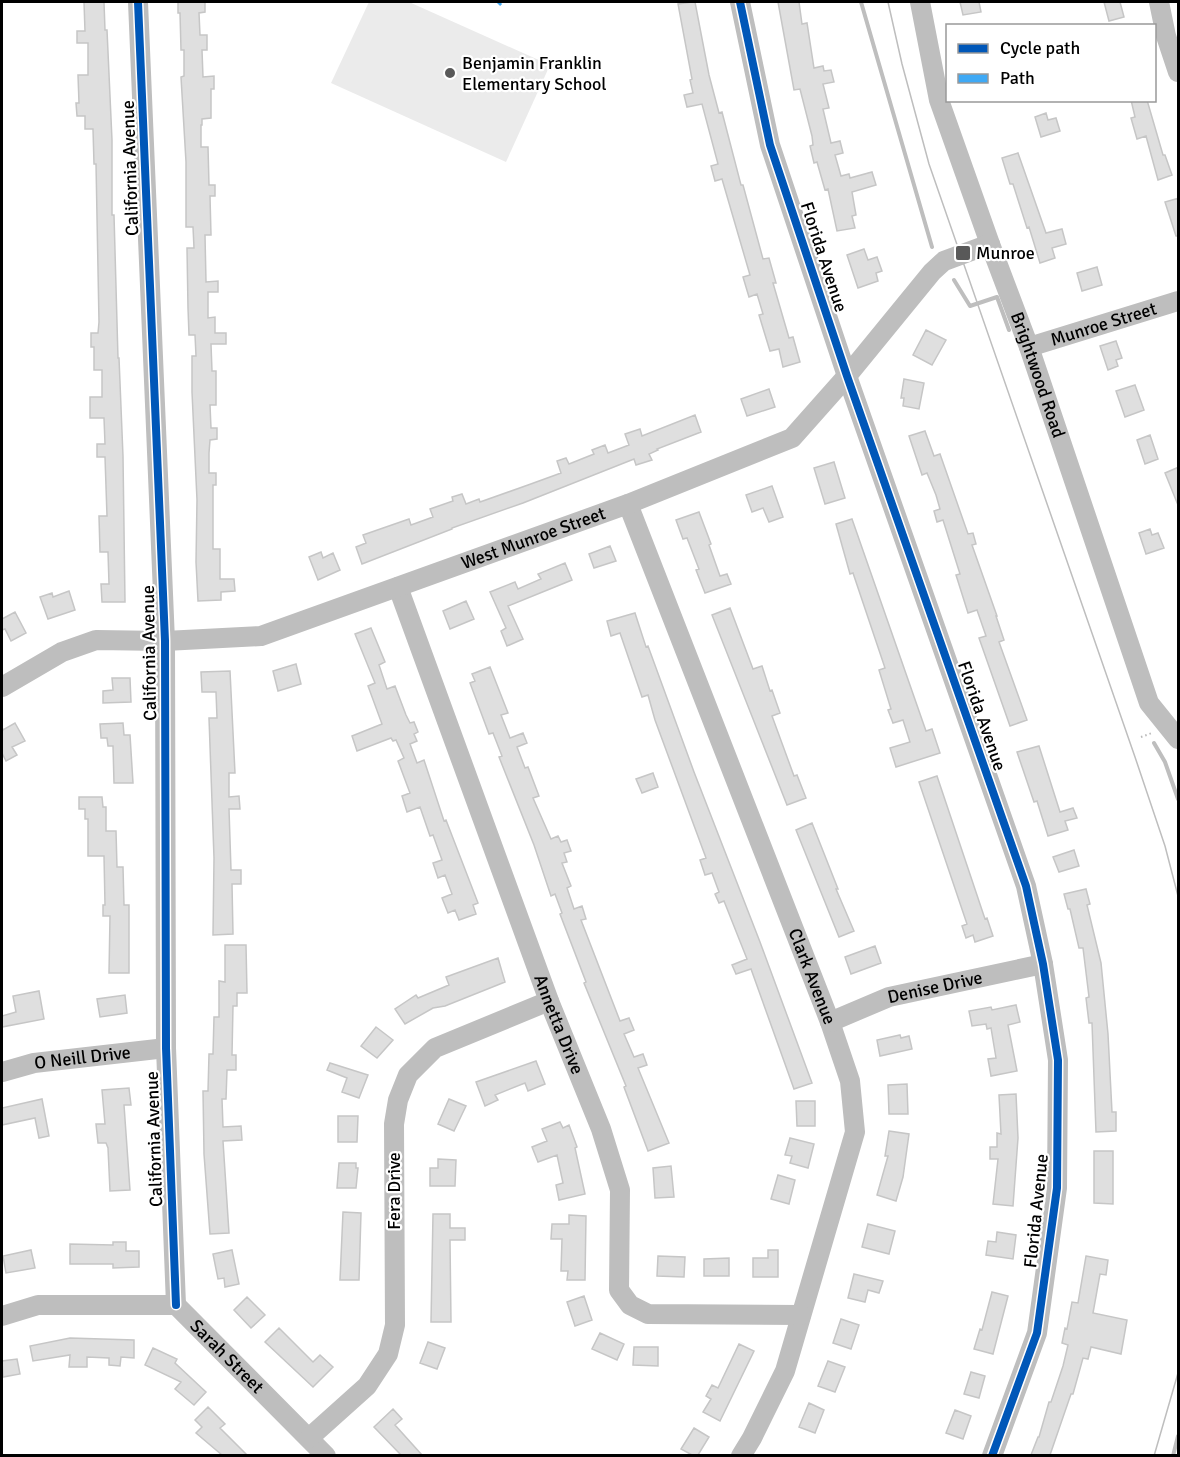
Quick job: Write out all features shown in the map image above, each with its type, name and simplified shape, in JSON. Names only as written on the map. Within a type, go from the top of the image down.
[{"type":"street","name":"California Avenue","points":[[138,2],[165,640],[166,1047],[176,1305]]},
{"type":"street","name":"Florida Avenue","points":[[740,2],[770,145],[847,376],[1026,886],[1043,964],[1058,1060],[1057,1188],[1037,1333],[992,1455]]},
{"type":"street","name":"Brightwood Road","points":[[920,2],[939,100],[1029,347],[1149,703],[1179,739]]},
{"type":"street","points":[[1159,2],[1166,36],[1179,72]]},
{"type":"street","name":"West Munroe Street","points":[[2,687],[62,652],[96,640],[261,636],[628,504],[792,438],[847,376],[932,272],[944,261],[990,244]]},
{"type":"street","name":"Munroe Street","points":[[1029,347],[1179,301]]},
{"type":"street","name":"Clark Avenue","points":[[628,504],[830,1022],[850,1081],[855,1132],[785,1371],[752,1438],[741,1455]]},
{"type":"street","name":"Annetta Drive","points":[[398,587],[549,1001],[601,1130],[620,1190],[619,1290],[630,1305],[648,1314],[801,1315]]},
{"type":"street","name":"Denise Drive","points":[[830,1022],[889,998],[1043,964]]},
{"type":"street","name":"Fera Drive","points":[[309,1438],[367,1386],[388,1354],[395,1325],[394,1124],[398,1100],[408,1075],[435,1048],[549,1001]]},
{"type":"street","name":"O Neill Drive","points":[[2,1072],[34,1064],[166,1047]]},
{"type":"street","name":"Sarah Street","points":[[2,1316],[38,1305],[176,1305],[326,1455]]},
{"type":"shaded area","points":[[369,2],[409,2],[550,65],[506,162],[331,83]]},
{"type":"building","points":[[84,2],[104,2],[105,30],[107,30],[112,140],[112,215],[114,215],[123,456],[125,602],[102,602],[101,584],[109,584],[108,552],[100,552],[99,516],[107,516],[105,457],[97,457],[97,444],[105,444],[104,418],[90,418],[90,397],[102,397],[102,370],[94,370],[94,347],[91,347],[91,333],[98,333],[99,322],[96,164],[94,164],[93,129],[85,129],[85,116],[77,116],[76,103],[79,103],[78,75],[88,75],[88,43],[77,43],[77,31],[85,31]]},
{"type":"building","points":[[178,2],[205,2],[205,12],[199,13],[200,35],[207,35],[207,50],[202,50],[203,77],[214,76],[214,89],[211,89],[211,118],[202,119],[201,125],[201,147],[208,147],[209,185],[215,185],[215,196],[210,196],[211,235],[205,235],[206,282],[218,281],[218,292],[208,292],[208,318],[215,317],[215,333],[226,333],[226,344],[211,344],[212,371],[216,371],[216,405],[210,405],[211,428],[217,428],[217,439],[210,440],[209,473],[216,473],[216,485],[213,485],[213,549],[220,549],[220,579],[234,579],[235,591],[221,592],[221,600],[198,601],[197,500],[192,392],[192,356],[196,356],[195,335],[189,335],[187,248],[194,248],[193,227],[186,227],[186,162],[181,77],[184,76],[184,50],[181,50]]},
{"type":"building","points":[[695,2],[719,113],[722,112],[763,259],[769,258],[776,283],[773,283],[789,338],[793,337],[800,362],[783,367],[779,349],[770,351],[759,315],[763,314],[757,294],[749,297],[743,277],[750,275],[722,179],[715,181],[711,166],[718,164],[702,104],[687,107],[684,95],[693,93],[678,4]]},
{"type":"building","points":[[778,2],[799,2],[802,24],[807,23],[814,68],[823,66],[824,71],[831,70],[834,82],[823,84],[829,108],[823,109],[831,143],[840,141],[843,153],[835,155],[841,176],[849,174],[850,178],[872,172],[876,185],[852,192],[856,215],[852,216],[855,228],[837,231],[828,189],[825,190],[817,162],[814,163],[810,146],[813,145],[812,136],[800,89],[794,90]]},
{"type":"building","points":[[960,2],[979,2],[981,12],[963,15]]},
{"type":"building","points":[[1104,2],[1120,2],[1124,17],[1109,21]]},
{"type":"building","points":[[1131,102],[1148,102],[1163,155],[1165,155],[1172,175],[1158,180],[1146,136],[1137,139],[1131,118],[1135,117]]},
{"type":"building","points":[[1046,113],[1048,120],[1056,118],[1060,131],[1041,137],[1035,117]]},
{"type":"building","points":[[1018,153],[1046,233],[1062,229],[1066,244],[1052,248],[1055,258],[1040,263],[1029,227],[1027,228],[1002,158]]},
{"type":"building","points":[[1179,198],[1179,236],[1176,236],[1165,202]]},
{"type":"building","points":[[864,249],[868,260],[877,257],[882,271],[876,273],[878,281],[858,288],[847,255]]},
{"type":"building","points":[[1097,267],[1102,285],[1082,291],[1077,273]]},
{"type":"building","points":[[926,330],[946,340],[932,365],[913,355]]},
{"type":"building","points":[[1116,341],[1122,358],[1116,360],[1118,366],[1108,370],[1100,346]]},
{"type":"building","points":[[904,379],[924,383],[919,409],[903,406],[904,398],[901,398]]},
{"type":"building","points":[[1135,385],[1144,410],[1125,417],[1116,391]]},
{"type":"building","points":[[769,389],[775,407],[747,416],[741,399]]},
{"type":"building","points":[[695,415],[701,432],[657,449],[649,454],[652,460],[636,465],[634,459],[362,564],[356,547],[366,543],[363,535],[409,519],[411,525],[433,517],[430,509],[453,501],[452,497],[462,494],[466,504],[479,499],[480,502],[528,485],[561,473],[557,461],[566,458],[569,464],[594,454],[592,450],[605,445],[608,453],[629,445],[625,434],[640,429],[642,436]]},
{"type":"building","points":[[925,431],[934,456],[940,454],[968,534],[973,533],[976,544],[972,545],[1004,640],[999,642],[1027,720],[1010,726],[979,638],[986,636],[977,610],[968,613],[956,575],[960,574],[943,520],[937,522],[934,511],[940,509],[936,495],[927,473],[922,475],[909,436]]},
{"type":"building","points":[[1150,435],[1158,459],[1145,464],[1137,440]]},
{"type":"building","points":[[834,462],[845,498],[825,504],[814,468]]},
{"type":"building","points":[[1179,467],[1179,505],[1178,505],[1165,473]]},
{"type":"building","points":[[772,486],[783,517],[769,522],[763,508],[752,512],[746,495]]},
{"type":"building","points":[[699,512],[720,576],[727,574],[731,584],[705,593],[687,538],[683,539],[676,520]]},
{"type":"building","points":[[852,519],[926,731],[932,729],[940,753],[896,767],[890,748],[910,742],[903,720],[893,723],[888,710],[891,709],[879,670],[885,668],[853,573],[850,574],[836,524]]},
{"type":"building","points":[[1150,529],[1152,535],[1158,533],[1164,548],[1146,554],[1139,533]]},
{"type":"building","points":[[610,546],[616,561],[594,568],[589,554]]},
{"type":"building","points":[[321,552],[323,558],[333,553],[340,570],[318,580],[309,557]]},
{"type":"building","points":[[565,563],[572,580],[508,606],[523,639],[507,646],[501,631],[506,628],[490,592],[515,582],[518,589],[541,579],[538,574]]},
{"type":"building","points":[[69,591],[75,610],[48,619],[40,597],[52,593],[53,597]]},
{"type":"building","points":[[466,601],[474,619],[450,629],[443,611]]},
{"type":"building","points":[[730,608],[753,669],[762,666],[770,691],[772,690],[780,713],[772,716],[794,776],[797,775],[806,798],[787,805],[712,615]]},
{"type":"building","points":[[15,612],[26,633],[11,641],[5,629],[2,630],[2,619]]},
{"type":"building","points":[[635,613],[812,1083],[794,1089],[751,969],[736,974],[732,965],[747,959],[724,901],[719,903],[715,894],[719,892],[712,873],[705,875],[700,860],[706,858],[648,695],[642,697],[620,633],[611,636],[607,621]]},
{"type":"building","points":[[371,628],[385,662],[379,665],[387,689],[395,686],[410,723],[414,722],[418,732],[414,734],[417,741],[410,744],[417,763],[424,760],[444,821],[446,820],[478,903],[473,905],[476,914],[459,920],[455,910],[448,913],[442,898],[452,894],[445,875],[438,878],[433,863],[442,860],[433,835],[430,836],[420,807],[407,812],[402,796],[410,793],[398,761],[404,758],[396,740],[393,741],[391,738],[357,751],[352,736],[382,724],[368,686],[375,683],[355,634]]},
{"type":"building","points":[[296,664],[301,684],[278,691],[273,671]]},
{"type":"building","points":[[490,667],[508,713],[501,715],[510,738],[523,733],[527,743],[517,747],[525,768],[528,767],[539,796],[533,798],[551,839],[558,836],[561,842],[567,840],[571,851],[564,853],[567,862],[562,863],[571,886],[567,888],[574,909],[582,906],[586,919],[581,920],[620,1021],[629,1018],[634,1030],[624,1034],[634,1057],[643,1054],[647,1065],[638,1068],[669,1143],[648,1151],[624,1087],[626,1086],[584,983],[586,982],[560,914],[562,913],[555,894],[551,896],[534,845],[499,757],[502,756],[493,733],[489,734],[470,683],[475,681],[472,674]]},
{"type":"building","points":[[230,671],[235,773],[229,773],[229,797],[239,796],[240,809],[229,809],[231,870],[241,870],[241,884],[232,884],[233,934],[213,935],[214,858],[209,718],[217,718],[216,692],[202,692],[201,672]]},
{"type":"building","points":[[112,678],[130,678],[131,702],[103,703],[103,691],[113,690]]},
{"type":"building","points":[[15,723],[25,741],[12,747],[17,755],[6,761],[2,753],[2,727],[3,730]]},
{"type":"building","points":[[123,723],[124,735],[130,735],[133,783],[114,783],[113,746],[108,746],[107,738],[101,738],[100,724]]},
{"type":"building","points":[[1039,746],[1060,812],[1073,808],[1077,818],[1065,821],[1068,830],[1048,836],[1017,752]]},
{"type":"building","points":[[653,773],[658,787],[642,793],[636,779]]},
{"type":"building","points":[[937,776],[985,919],[987,918],[993,936],[975,942],[973,935],[966,938],[962,926],[967,924],[919,782]]},
{"type":"building","points":[[79,797],[102,797],[103,807],[106,807],[106,831],[116,831],[117,867],[123,867],[124,905],[129,905],[129,973],[109,973],[110,916],[103,916],[103,905],[105,905],[104,856],[88,856],[88,819],[85,819],[85,809],[79,809]]},
{"type":"building","points":[[812,823],[854,931],[839,937],[796,830]]},
{"type":"building","points":[[1074,850],[1079,866],[1059,872],[1053,857]]},
{"type":"building","points":[[1086,889],[1090,904],[1087,905],[1101,963],[1112,1112],[1116,1112],[1116,1131],[1096,1132],[1092,1023],[1089,1023],[1086,998],[1089,997],[1083,948],[1079,948],[1064,894]]},
{"type":"building","points":[[225,945],[246,945],[247,993],[237,993],[237,1006],[233,1006],[232,1055],[236,1055],[236,1070],[227,1070],[226,1099],[222,1099],[223,1127],[241,1126],[242,1140],[223,1141],[229,1233],[210,1234],[204,1154],[203,1091],[208,1091],[209,1054],[213,1054],[214,1017],[219,1017],[219,981],[225,982]]},
{"type":"building","points":[[875,946],[881,963],[851,974],[845,957]]},
{"type":"building","points":[[498,958],[505,982],[445,1006],[433,1008],[405,1024],[395,1009],[416,995],[418,998],[449,985],[446,977]]},
{"type":"building","points":[[39,991],[44,1019],[2,1027],[2,1016],[16,1012],[13,996]]},
{"type":"building","points":[[125,995],[127,1013],[100,1017],[97,999]]},
{"type":"building","points":[[1016,1005],[1020,1022],[1008,1025],[1017,1071],[991,1076],[988,1059],[996,1058],[991,1028],[987,1029],[986,1024],[972,1026],[969,1011],[991,1007],[992,1010]]},
{"type":"building","points":[[376,1027],[393,1040],[377,1058],[361,1046]]},
{"type":"building","points":[[900,1035],[901,1038],[909,1036],[912,1049],[880,1056],[877,1040]]},
{"type":"building","points":[[536,1061],[545,1084],[528,1091],[525,1083],[495,1095],[498,1100],[485,1106],[476,1082]]},
{"type":"building","points":[[330,1063],[368,1075],[359,1098],[342,1092],[347,1078],[327,1070]]},
{"type":"building","points":[[907,1084],[908,1114],[889,1114],[888,1085]]},
{"type":"building","points":[[129,1088],[131,1105],[124,1105],[130,1190],[110,1191],[108,1148],[106,1143],[98,1143],[96,1124],[105,1124],[102,1090]]},
{"type":"building","points":[[1016,1094],[1018,1138],[1013,1206],[993,1204],[998,1159],[990,1159],[990,1147],[997,1147],[997,1133],[1001,1134],[999,1095]]},
{"type":"building","points":[[42,1099],[49,1136],[39,1138],[35,1118],[2,1125],[2,1108]]},
{"type":"building","points":[[449,1099],[466,1106],[454,1131],[438,1124]]},
{"type":"building","points":[[796,1101],[815,1101],[815,1126],[797,1126]]},
{"type":"building","points":[[338,1116],[358,1116],[357,1142],[338,1142]]},
{"type":"building","points":[[560,1122],[563,1128],[569,1125],[577,1147],[575,1148],[585,1194],[559,1200],[556,1185],[563,1183],[557,1155],[538,1162],[532,1147],[547,1141],[542,1129]]},
{"type":"building","points":[[889,1131],[909,1134],[903,1177],[896,1201],[877,1195],[888,1156],[885,1156]]},
{"type":"building","points":[[790,1138],[814,1144],[808,1168],[790,1163],[792,1156],[785,1155]]},
{"type":"building","points":[[1094,1151],[1113,1151],[1113,1204],[1094,1203]]},
{"type":"building","points":[[438,1159],[456,1160],[455,1186],[430,1186],[430,1168],[438,1168]]},
{"type":"building","points":[[339,1163],[356,1163],[356,1168],[358,1168],[356,1188],[337,1188]]},
{"type":"building","points":[[671,1166],[674,1197],[655,1198],[653,1168]]},
{"type":"building","points":[[778,1175],[795,1180],[789,1204],[771,1199]]},
{"type":"building","points":[[343,1212],[361,1213],[359,1280],[340,1280]]},
{"type":"building","points":[[433,1214],[450,1214],[450,1228],[465,1228],[465,1240],[450,1240],[451,1322],[431,1322]]},
{"type":"building","points":[[569,1215],[586,1216],[585,1280],[567,1280],[568,1271],[561,1271],[562,1239],[551,1239],[552,1224],[569,1224]]},
{"type":"building","points":[[868,1224],[895,1231],[889,1254],[862,1247]]},
{"type":"building","points":[[997,1232],[1016,1235],[1013,1259],[986,1255],[988,1241],[996,1242]]},
{"type":"building","points":[[113,1242],[126,1242],[126,1251],[139,1251],[139,1267],[113,1268],[113,1264],[70,1264],[70,1244],[113,1245]]},
{"type":"building","points":[[31,1250],[35,1268],[6,1273],[3,1256]]},
{"type":"building","points":[[232,1250],[239,1284],[225,1287],[224,1278],[218,1279],[213,1254]]},
{"type":"building","points":[[768,1250],[778,1250],[778,1277],[753,1277],[753,1258],[768,1258]]},
{"type":"building","points":[[658,1256],[685,1257],[684,1277],[657,1276]]},
{"type":"building","points":[[1086,1256],[1108,1260],[1106,1275],[1100,1274],[1093,1313],[1127,1320],[1121,1354],[1091,1347],[1088,1359],[1083,1358],[1073,1394],[1071,1394],[1050,1455],[1031,1455],[1063,1366],[1068,1345],[1062,1343],[1065,1328],[1067,1329],[1072,1302],[1078,1303]]},
{"type":"building","points":[[729,1258],[729,1276],[704,1276],[704,1259]]},
{"type":"building","points":[[854,1274],[883,1281],[879,1293],[868,1290],[865,1302],[848,1298]]},
{"type":"building","points":[[992,1292],[1008,1296],[993,1354],[974,1349],[980,1329],[982,1330]]},
{"type":"building","points":[[584,1296],[592,1320],[575,1326],[567,1302]]},
{"type":"building","points":[[247,1297],[265,1315],[251,1328],[234,1310]]},
{"type":"building","points":[[841,1319],[859,1325],[851,1349],[833,1343]]},
{"type":"building","points":[[279,1328],[313,1362],[320,1355],[333,1367],[313,1387],[265,1342]]},
{"type":"building","points":[[600,1333],[624,1344],[617,1360],[592,1349]]},
{"type":"building","points":[[70,1338],[134,1340],[134,1358],[121,1357],[120,1366],[109,1365],[109,1358],[87,1357],[87,1367],[69,1367],[70,1355],[33,1361],[30,1346]]},
{"type":"building","points":[[428,1342],[445,1348],[437,1369],[420,1363]]},
{"type":"building","points":[[739,1344],[754,1351],[720,1421],[703,1412],[711,1399],[706,1396],[712,1385],[718,1388]]},
{"type":"building","points":[[634,1347],[658,1347],[658,1366],[633,1365]]},
{"type":"building","points":[[153,1348],[177,1359],[175,1363],[206,1392],[194,1405],[175,1389],[181,1382],[145,1365]]},
{"type":"building","points":[[17,1359],[20,1374],[3,1377],[2,1361]]},
{"type":"building","points":[[828,1361],[845,1367],[835,1392],[818,1386]]},
{"type":"building","points":[[971,1372],[985,1376],[979,1398],[964,1394]]},
{"type":"building","points":[[809,1403],[824,1410],[815,1433],[799,1427]]},
{"type":"building","points":[[208,1407],[225,1424],[220,1428],[247,1455],[222,1455],[196,1433],[202,1427],[195,1420]]},
{"type":"building","points":[[393,1409],[402,1419],[395,1425],[422,1455],[401,1455],[374,1427]]},
{"type":"building","points":[[955,1410],[971,1416],[963,1439],[946,1433]]},
{"type":"building","points":[[694,1428],[709,1437],[698,1455],[692,1455],[681,1449]]},
{"type":"waterway","points":[[861,2],[932,247]]},
{"type":"waterway","points":[[954,280],[970,306],[997,297],[1009,330]]},
{"type":"waterway","points":[[1154,743],[1165,762],[1178,799]]},
{"type":"waterway","points":[[1173,1456],[1178,1436]]},
{"type":"tram line","points":[[888,2],[929,164],[1135,757],[1165,846],[1178,896]]},
{"type":"tram line","points":[[1154,1456],[1178,1373]]},
{"type":"cycle path","points":[[138,2],[165,641],[166,1048],[176,1305]]},
{"type":"cycle path","points":[[740,2],[770,145],[847,376],[1026,886],[1043,964],[1058,1060],[1057,1188],[1037,1333],[992,1456]]},
{"type":"place","name":"Benjamin Franklin Elementary School","points":[[450,73]]},
{"type":"place","name":"Munroe","points":[[963,253]]}]
